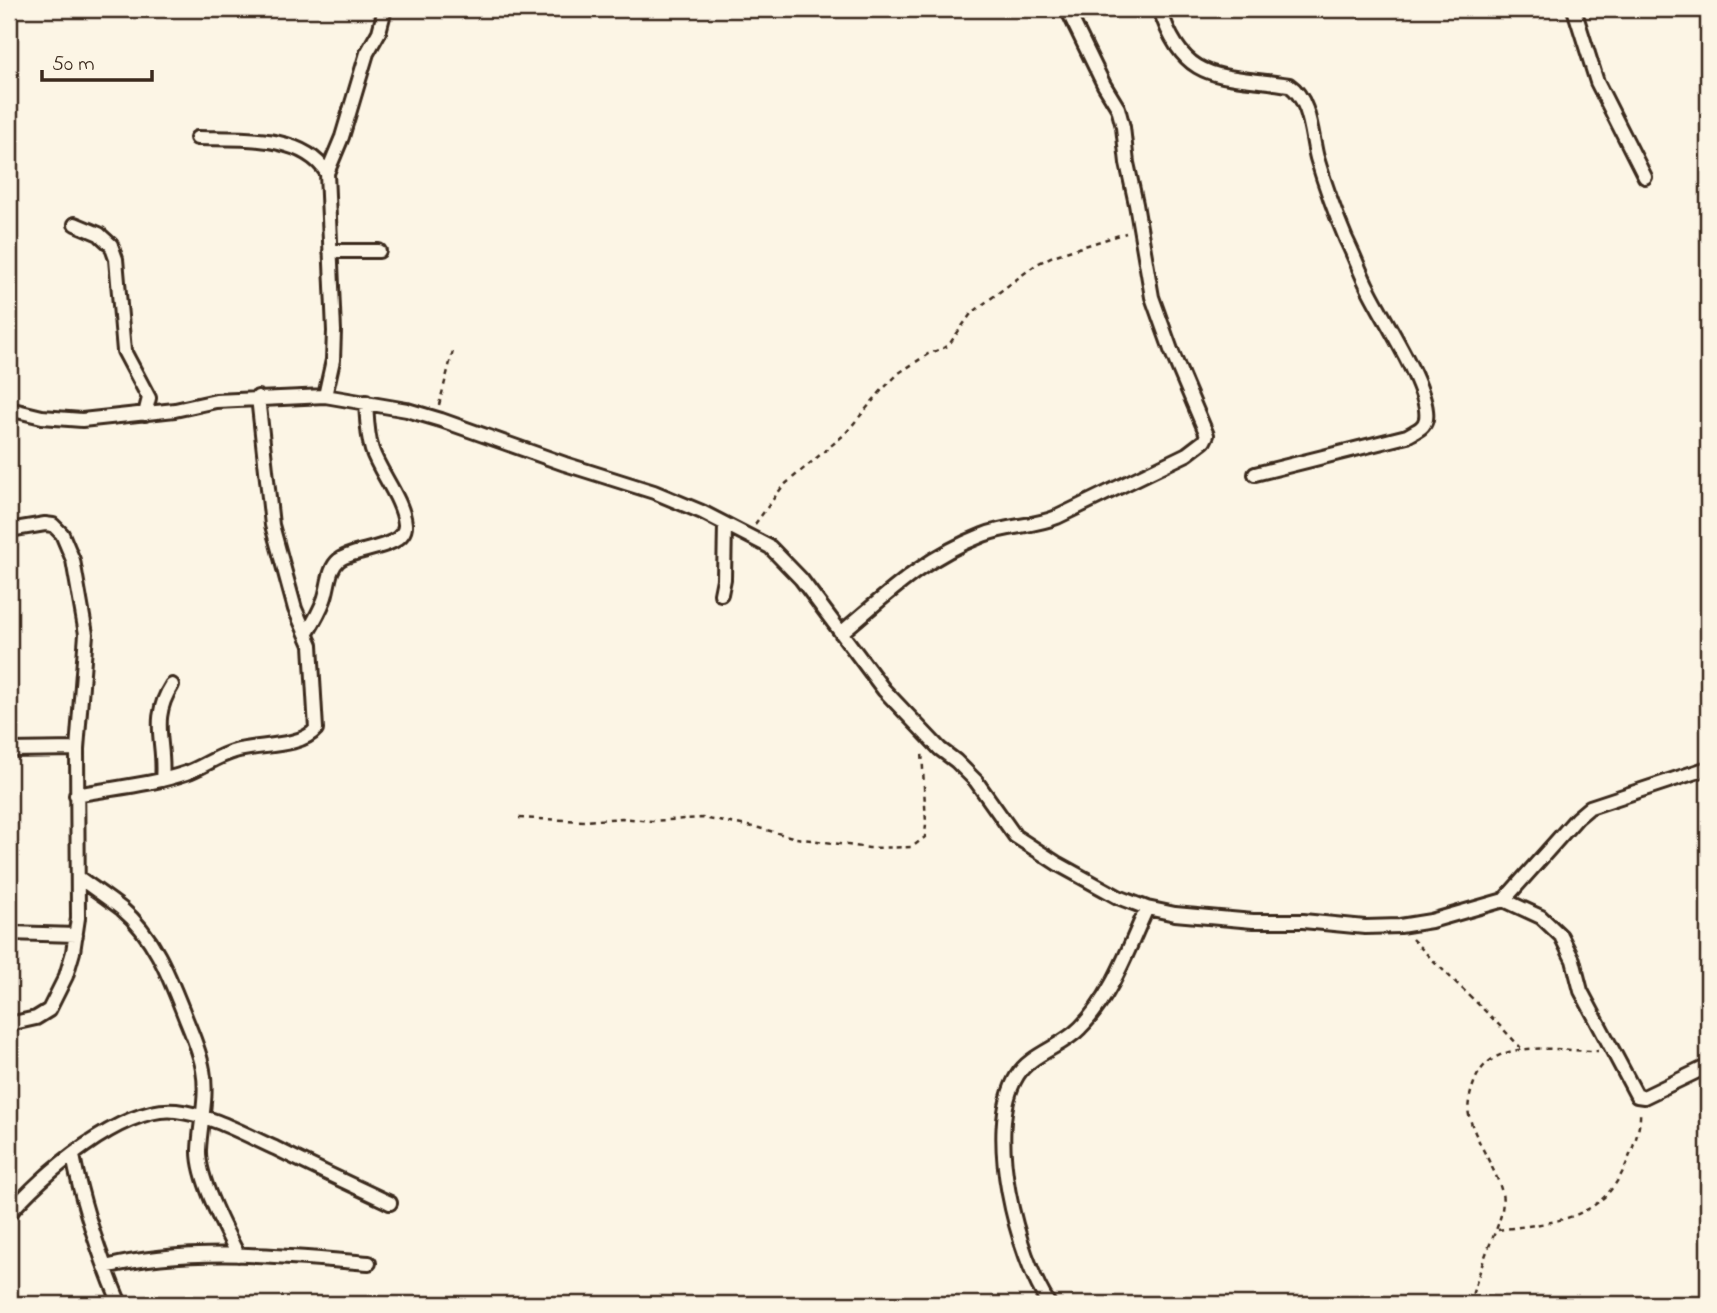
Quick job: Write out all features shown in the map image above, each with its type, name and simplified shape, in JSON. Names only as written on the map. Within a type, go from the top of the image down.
[{"type":"street","points":[[325,396],[333,360],[334,331],[327,173],[385,9]]},
{"type":"street","points":[[841,633],[910,574],[942,554],[1004,527],[1043,523],[1057,517],[1187,454],[1204,441],[1207,435],[1152,297],[1118,108],[1067,11],[1111,9]]},
{"type":"street","points":[[1160,9],[1172,43],[1195,65],[1212,74],[1289,85],[1295,89],[1310,125],[1317,157],[1343,230],[1368,289],[1425,404],[1425,422],[1422,428],[1407,436],[1255,474]]},
{"type":"street","points":[[1574,9],[1597,82],[1645,177]]},
{"type":"street","points":[[197,138],[279,143],[313,157],[327,173]]},
{"type":"street","points":[[75,224],[99,234],[111,245],[116,259],[124,351],[149,398],[145,414]]},
{"type":"street","points":[[330,251],[379,251]]},
{"type":"street","points":[[9,409],[42,417],[82,420],[175,410],[216,401],[325,396],[366,402],[435,418],[654,492],[771,547],[784,559],[884,690],[976,781],[1015,836],[1094,885],[1147,908],[1209,918],[1303,921],[1365,927],[1401,926],[1431,921],[1504,900],[1590,807],[1708,768]]},
{"type":"street","points":[[76,795],[162,780],[189,772],[224,754],[293,742],[310,736],[316,729],[311,645],[295,609],[272,525],[258,397]]},
{"type":"street","points":[[307,633],[324,601],[332,569],[337,561],[393,542],[401,537],[406,526],[403,512],[372,451],[367,429],[366,402]]},
{"type":"street","points":[[9,530],[45,524],[53,525],[62,534],[73,560],[86,634],[77,749],[78,918],[75,935],[66,976],[49,1010],[36,1018],[9,1024]]},
{"type":"street","points":[[721,594],[724,579],[725,524]]},
{"type":"street","points":[[162,780],[159,717],[161,706],[172,685]]},
{"type":"street","points":[[9,750],[77,749]]},
{"type":"street","points":[[78,877],[123,910],[155,948],[188,1024],[204,1071],[199,1153],[207,1184],[238,1255]]},
{"type":"street","points":[[1504,900],[1541,917],[1561,936],[1573,960],[1581,991],[1635,1093],[1644,1097],[1702,1069],[1708,1073]]},
{"type":"street","points":[[1049,1304],[1038,1288],[1021,1244],[1011,1202],[1004,1153],[1006,1099],[1017,1074],[1033,1059],[1059,1045],[1078,1030],[1097,1010],[1147,908]]},
{"type":"street","points":[[9,933],[75,935]]},
{"type":"street","points":[[9,1214],[41,1180],[96,1138],[140,1116],[174,1111],[202,1117],[234,1129],[390,1203]]},
{"type":"street","points":[[73,1156],[86,1209],[120,1304]]},
{"type":"street","points":[[105,1268],[158,1256],[238,1255],[369,1263]]},
{"type":"path","points":[[750,536],[757,518],[783,486],[807,463],[845,434],[899,373],[928,354],[948,346],[970,315],[982,305],[1037,264],[1053,256],[1140,228]]},
{"type":"path","points":[[435,418],[454,347]]},
{"type":"path","points":[[519,818],[585,821],[622,818],[652,821],[702,818],[796,838],[869,848],[912,848],[925,837],[922,730]]},
{"type":"path","points":[[1401,926],[1522,1049]]},
{"type":"path","points":[[1469,1304],[1487,1250],[1497,1230],[1502,1193],[1469,1116],[1470,1096],[1477,1075],[1492,1059],[1522,1049],[1612,1050]]},
{"type":"path","points":[[1497,1230],[1590,1210],[1602,1201],[1625,1170],[1635,1142],[1640,1097]]}]
